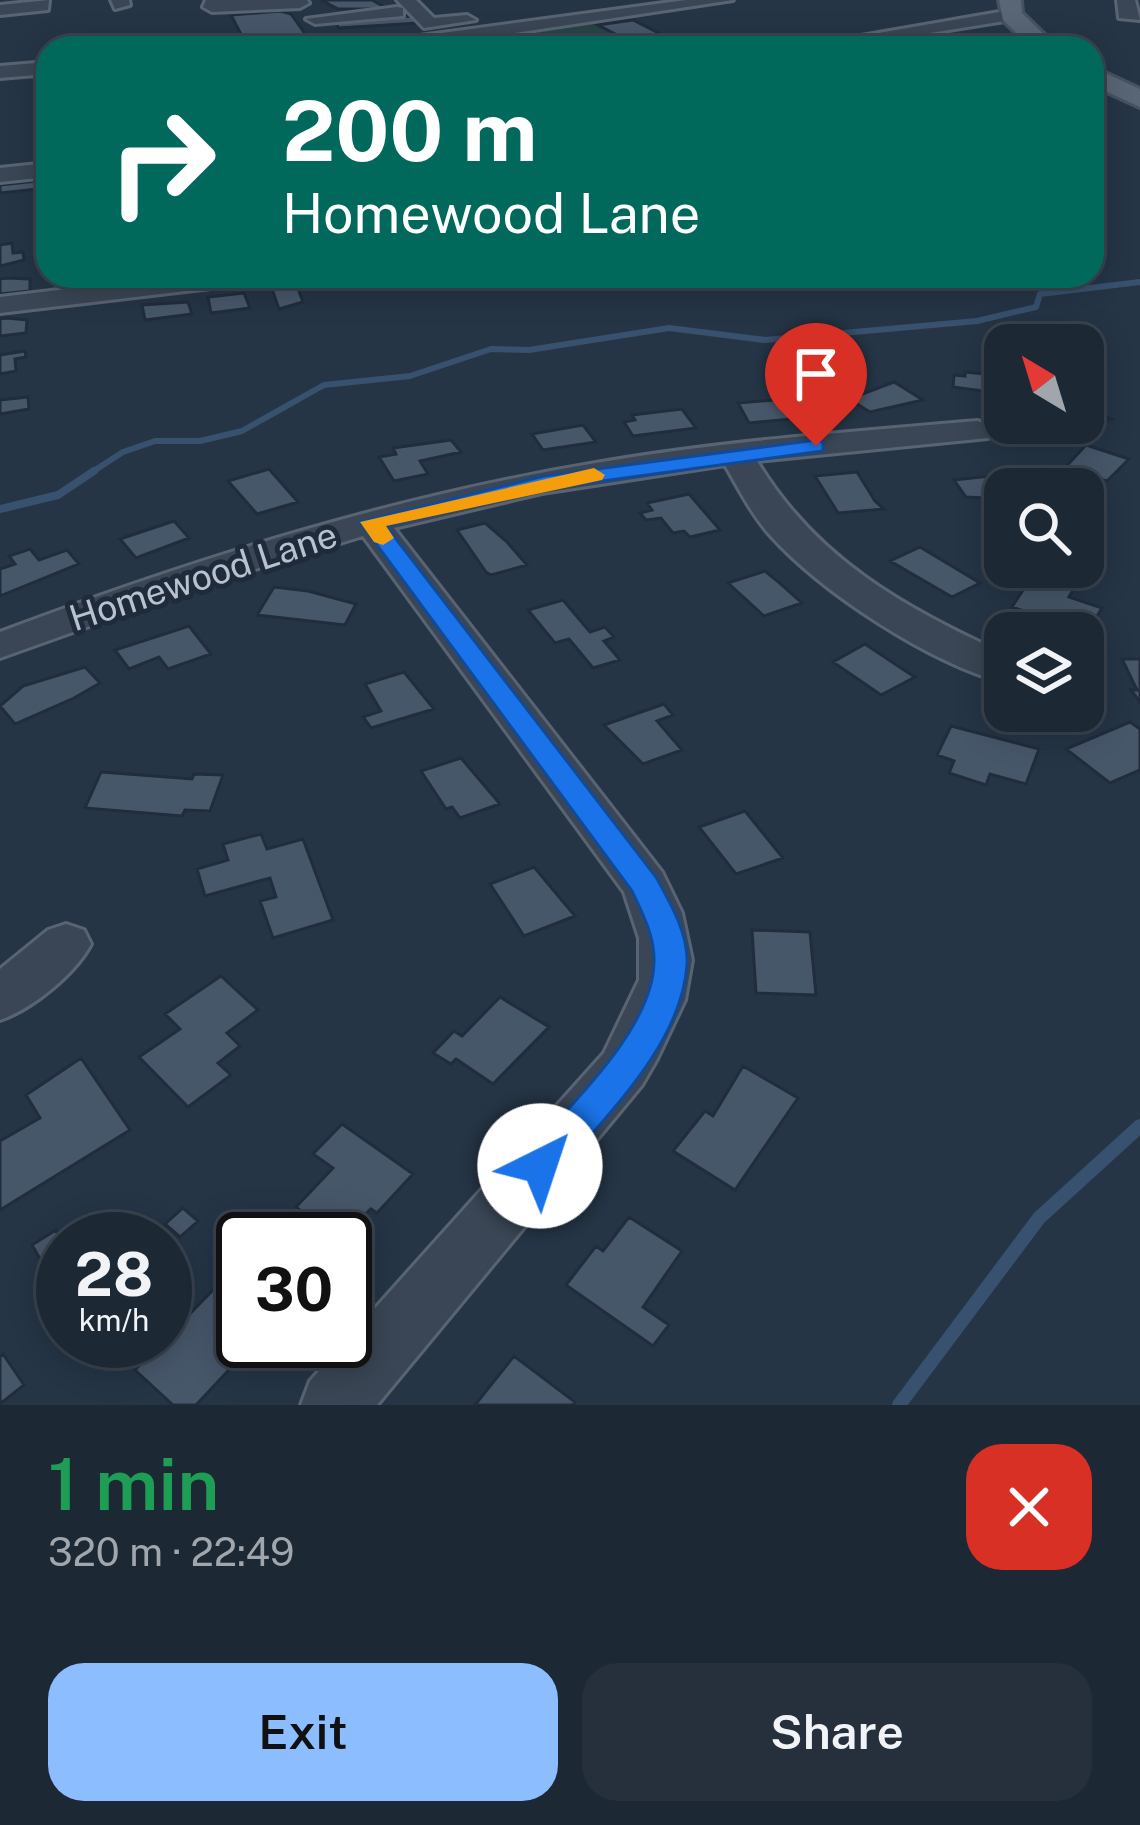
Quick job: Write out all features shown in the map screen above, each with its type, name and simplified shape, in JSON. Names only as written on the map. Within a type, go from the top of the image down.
[{"type":"main road","points":[[1010,8],[1035,36]]},
{"type":"main road","points":[[1104,80],[1134,94]]},
{"type":"street","points":[[215,0],[212,7],[228,10],[298,2],[331,36]]},
{"type":"street","points":[[314,19],[469,0]]},
{"type":"street","points":[[558,10],[724,0]]},
{"type":"street","points":[[433,36],[596,2],[628,7]]},
{"type":"street","points":[[405,6],[430,24],[510,16]]},
{"type":"street","points":[[864,36],[1010,8]]},
{"type":"street","points":[[0,72],[36,69]]},
{"type":"street","points":[[0,175],[36,171]]},
{"type":"street","points":[[0,305],[144,288]]},
{"type":"street","name":"Homewood Lane","points":[[0,646],[220,566],[371,522],[544,482],[735,453],[977,431]]},
{"type":"street","points":[[735,453],[784,529],[839,575],[927,634],[984,660]]},
{"type":"street","points":[[334,1405],[623,1069],[659,1009],[671,962],[662,921],[645,885],[371,522]]},
{"type":"street","points":[[0,998],[66,944]]},
{"type":"green space","points":[[596,23],[620,36],[542,36],[534,32]]},
{"type":"building","points":[[321,0],[372,0],[388,9],[338,9]]},
{"type":"building","points":[[291,14],[307,36],[242,36],[231,15]]},
{"type":"building","points":[[411,16],[419,23],[339,28],[335,23]]},
{"type":"building","points":[[633,20],[664,36],[619,36],[598,25]]},
{"type":"building","points":[[36,181],[36,189],[0,193],[0,185]]},
{"type":"building","points":[[12,243],[13,253],[23,252],[24,260],[0,266],[0,245]]},
{"type":"building","points":[[0,279],[30,279],[30,291],[0,294]]},
{"type":"building","points":[[298,288],[303,302],[279,309],[272,289]]},
{"type":"building","points":[[244,293],[250,308],[211,313],[208,297]]},
{"type":"building","points":[[188,302],[192,314],[145,320],[142,305]]},
{"type":"building","points":[[0,319],[27,320],[26,333],[0,336]]},
{"type":"building","points":[[25,351],[26,357],[15,359],[16,371],[0,374],[0,355]]},
{"type":"building","points":[[965,372],[984,374],[984,391],[953,387],[954,375],[965,376]]},
{"type":"building","points":[[894,382],[923,400],[870,412],[849,399]]},
{"type":"building","points":[[785,391],[790,398],[800,398],[812,417],[749,423],[738,403],[774,400],[770,392]]},
{"type":"building","points":[[28,397],[29,409],[0,414],[0,400]]},
{"type":"building","points":[[682,409],[696,428],[633,436],[624,422],[635,420],[632,415]]},
{"type":"building","points":[[583,425],[596,442],[543,450],[532,434]]},
{"type":"building","points":[[451,440],[461,452],[420,461],[428,474],[394,481],[379,457],[396,454],[393,448]]},
{"type":"building","points":[[1086,445],[1129,459],[1107,481],[1104,468],[1065,468]]},
{"type":"building","points":[[269,469],[298,502],[257,514],[228,481]]},
{"type":"building","points":[[857,472],[884,509],[838,513],[815,476]]},
{"type":"building","points":[[984,477],[984,498],[966,497],[954,480]]},
{"type":"building","points":[[689,494],[720,530],[690,537],[684,531],[673,533],[661,518],[646,520],[640,513],[652,510],[647,503]]},
{"type":"building","points":[[174,521],[189,538],[136,558],[120,539]]},
{"type":"building","points":[[485,523],[527,565],[491,575],[486,572],[457,530]]},
{"type":"building","points":[[920,547],[980,583],[952,597],[890,561]]},
{"type":"building","points":[[30,549],[39,560],[67,550],[79,564],[0,596],[0,569],[15,564],[9,556]]},
{"type":"building","points":[[765,571],[802,603],[764,616],[728,583]]},
{"type":"building","points":[[274,587],[356,604],[345,625],[257,615]]},
{"type":"building","points":[[1024,588],[1074,588],[1069,597],[1102,608],[1100,612],[1026,612],[1012,607]]},
{"type":"building","points":[[563,600],[590,632],[605,627],[614,637],[604,641],[620,660],[593,668],[569,639],[555,643],[528,610]]},
{"type":"building","points":[[189,626],[211,654],[168,669],[159,657],[129,669],[115,650]]},
{"type":"building","points":[[865,644],[915,677],[881,695],[833,662]]},
{"type":"building","points":[[1122,659],[1140,659],[1140,702],[1131,690],[1137,690]]},
{"type":"building","points":[[85,667],[100,683],[74,698],[15,724],[0,706],[23,686]]},
{"type":"building","points":[[404,672],[434,709],[371,728],[363,717],[381,711],[365,684]]},
{"type":"building","points":[[664,704],[673,715],[657,721],[682,750],[643,764],[604,725]]},
{"type":"building","points":[[1130,722],[1140,729],[1140,770],[1110,783],[1066,749]]},
{"type":"building","points":[[951,726],[1039,749],[1026,784],[990,774],[986,785],[949,773],[954,761],[937,755]]},
{"type":"building","points":[[461,758],[500,804],[460,818],[452,807],[446,809],[421,771]]},
{"type":"building","points":[[101,772],[192,779],[194,774],[223,775],[210,811],[185,810],[182,816],[85,808]]},
{"type":"building","points":[[745,811],[783,858],[736,874],[699,827]]},
{"type":"building","points":[[261,834],[267,849],[303,839],[333,920],[273,938],[260,901],[276,897],[270,878],[205,896],[197,869],[228,860],[223,844]]},
{"type":"building","points":[[534,867],[575,916],[524,936],[490,884]]},
{"type":"building","points":[[752,930],[810,932],[816,995],[756,993]]},
{"type":"building","points":[[221,976],[258,1010],[227,1033],[240,1046],[218,1063],[231,1075],[188,1107],[139,1057],[180,1029],[165,1014]]},
{"type":"building","points":[[500,997],[549,1027],[493,1084],[456,1059],[451,1064],[433,1053],[454,1031],[462,1036]]},
{"type":"building","points":[[81,1058],[130,1130],[0,1210],[0,1141],[40,1118],[26,1095]]},
{"type":"building","points":[[743,1066],[798,1098],[735,1190],[673,1151],[705,1111],[713,1116]]},
{"type":"building","points":[[342,1124],[413,1174],[377,1213],[371,1209],[303,1212],[296,1207],[333,1168],[313,1154]]},
{"type":"building","points":[[629,1217],[682,1251],[643,1307],[669,1325],[653,1346],[566,1285],[596,1246],[603,1251]]},
{"type":"building","points":[[216,1291],[216,1368],[231,1368],[196,1405],[173,1405],[135,1370],[192,1368],[192,1312]]},
{"type":"building","points":[[3,1354],[24,1385],[0,1404],[0,1357]]},
{"type":"building","points":[[514,1356],[575,1402],[573,1405],[475,1405]]},
{"type":"waterway","points":[[1104,286],[1140,282]]},
{"type":"waterway","points":[[89,474],[123,452],[155,441],[200,441],[242,431],[324,385],[410,376],[491,349],[529,350],[669,328],[765,340],[977,321],[1036,307],[1040,294],[1090,288]]},
{"type":"waterway","points":[[0,509],[58,495],[94,471]]},
{"type":"waterway","points":[[899,1405],[1039,1218],[1140,1126]]},
{"type":"slow traffic","points":[[383,538],[371,522],[594,475]]},
{"type":"route","points":[[540,1166],[623,1069],[659,1009],[671,962],[662,921],[645,885],[371,522],[544,482],[735,453],[816,446]]}]
